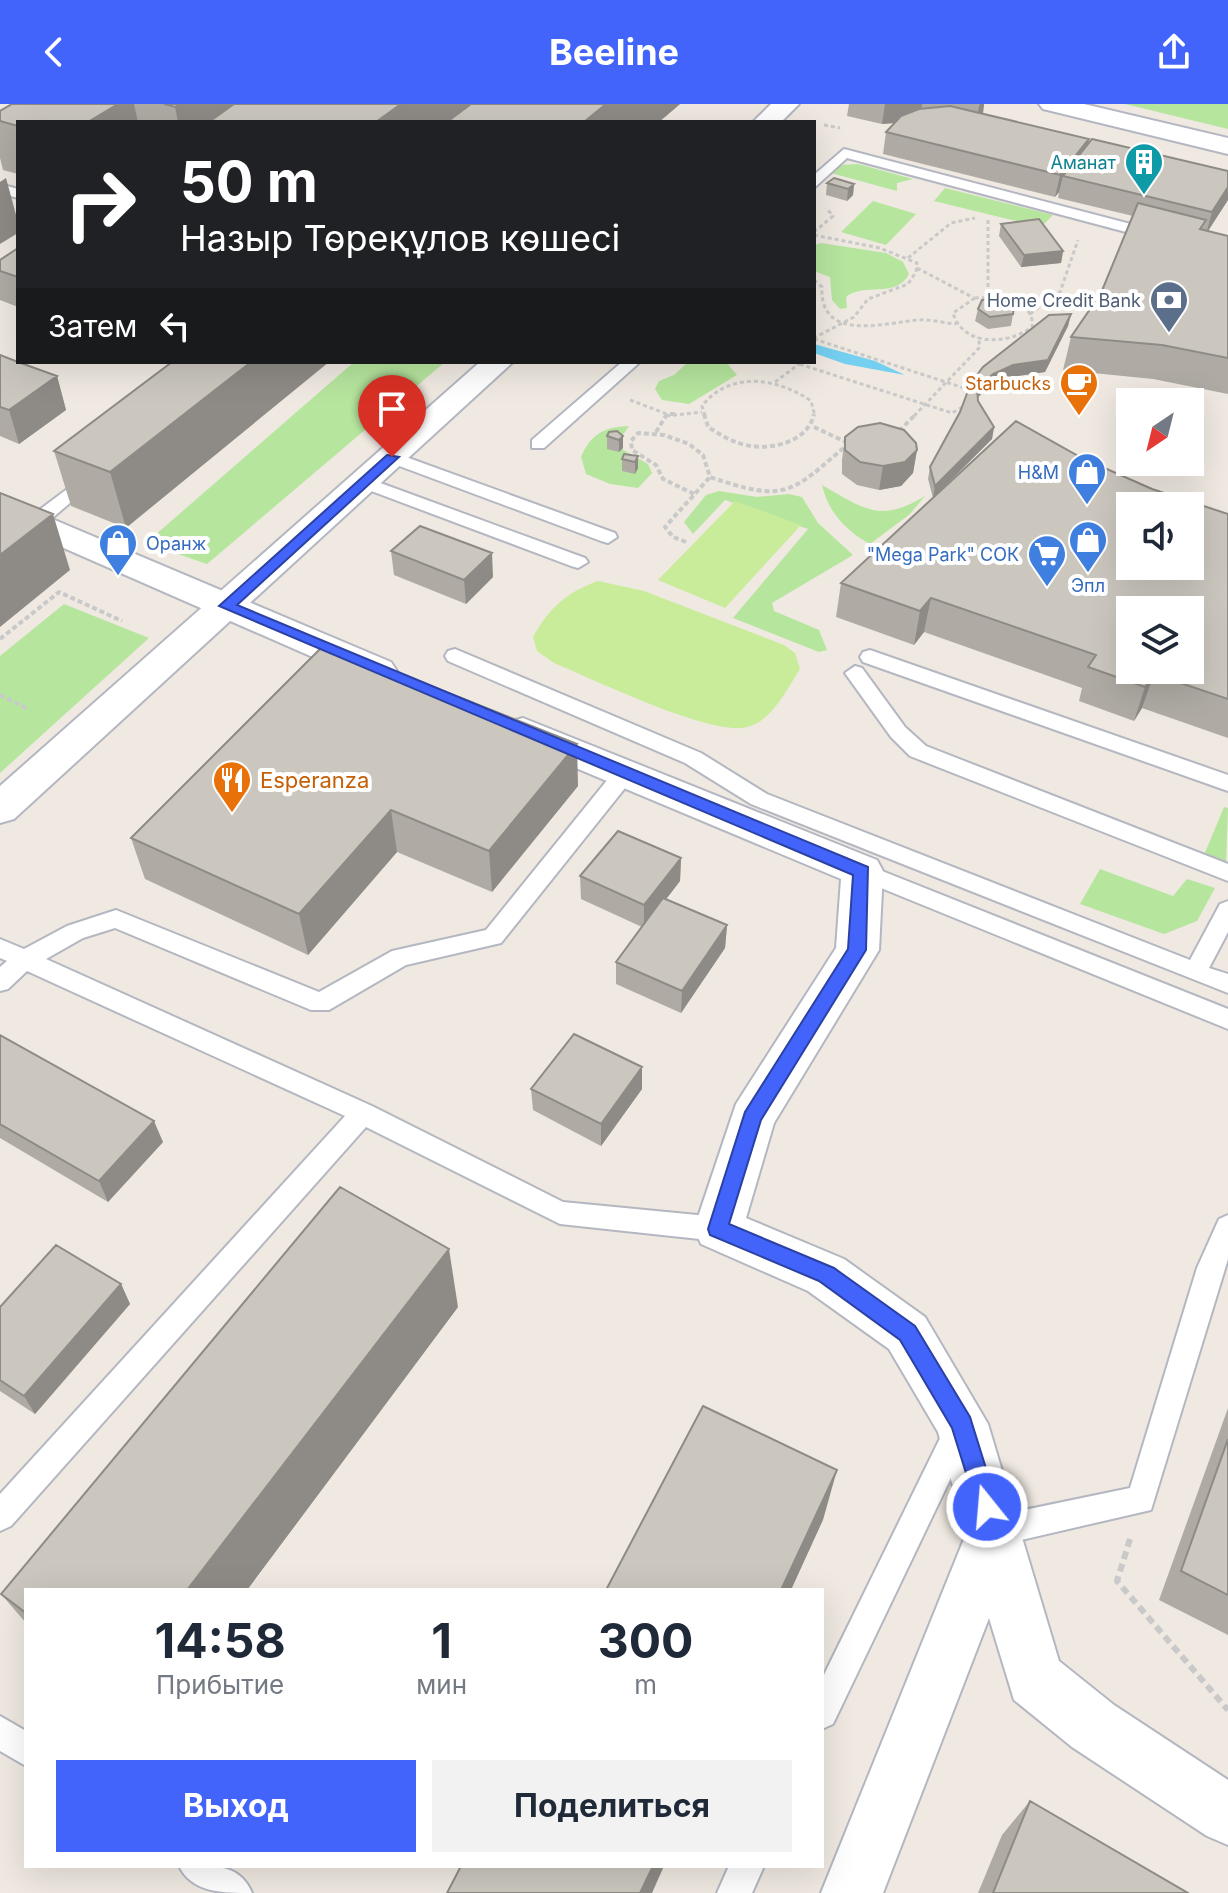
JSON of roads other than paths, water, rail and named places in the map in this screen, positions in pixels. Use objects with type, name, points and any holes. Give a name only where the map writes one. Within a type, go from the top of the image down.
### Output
[{"type":"street","points":[[768,120],[786,104]]},
{"type":"street","points":[[1052,104],[1228,146]]},
{"type":"street","points":[[0,809],[496,364]]},
{"type":"street","points":[[0,507],[413,685]]},
{"type":"street","points":[[483,714],[862,871],[857,950],[752,1118],[718,1229],[826,1275],[907,1333],[962,1424],[1035,1679],[1093,1726],[1228,1815]]},
{"type":"street","points":[[852,1893],[995,1531]]},
{"type":"lane","points":[[816,182],[844,153],[1170,239]]},
{"type":"lane","points":[[538,444],[630,364]]},
{"type":"lane","points":[[392,457],[608,537]]},
{"type":"lane","points":[[37,521],[108,462]]},
{"type":"lane","points":[[364,482],[578,562]]},
{"type":"lane","points":[[455,656],[693,758],[759,799],[1228,984]]},
{"type":"lane","points":[[1228,783],[862,665],[898,732],[918,751],[1228,873]]},
{"type":"lane","points":[[0,982],[23,960],[75,932],[116,919],[320,1003],[400,957],[493,937],[625,773]]},
{"type":"lane","points":[[862,871],[1228,1019]]},
{"type":"lane","points":[[1195,972],[1228,910]]},
{"type":"lane","points":[[0,948],[363,1113],[560,1213],[718,1229]]},
{"type":"lane","points":[[0,1516],[363,1113]]},
{"type":"lane","points":[[995,1531],[1141,1500],[1211,1268],[1228,1227]]},
{"type":"lane","points":[[824,1709],[962,1424]]},
{"type":"lane","points":[[0,1732],[24,1749]]},
{"type":"lane","points":[[199,1868],[235,1893]]},
{"type":"lane","points":[[734,1893],[746,1868]]},
{"type":"water","points":[[816,345],[875,361],[905,375],[845,364],[816,354]]},
{"type":"place","name":"Аманат","points":[[1144,196]]},
{"type":"place","name":"Home Credit Bank","points":[[1169,334]]},
{"type":"place","name":"Starbucks","points":[[1079,417]]},
{"type":"place","name":"H&M","points":[[1087,506]]},
{"type":"place","name":"Эпл","points":[[1088,574]]},
{"type":"place","name":"Оранж","points":[[118,577]]},
{"type":"place","name":"\"Mega Park\" СОК","points":[[1047,588]]},
{"type":"place","name":"Esperanza","points":[[232,814]]}]
